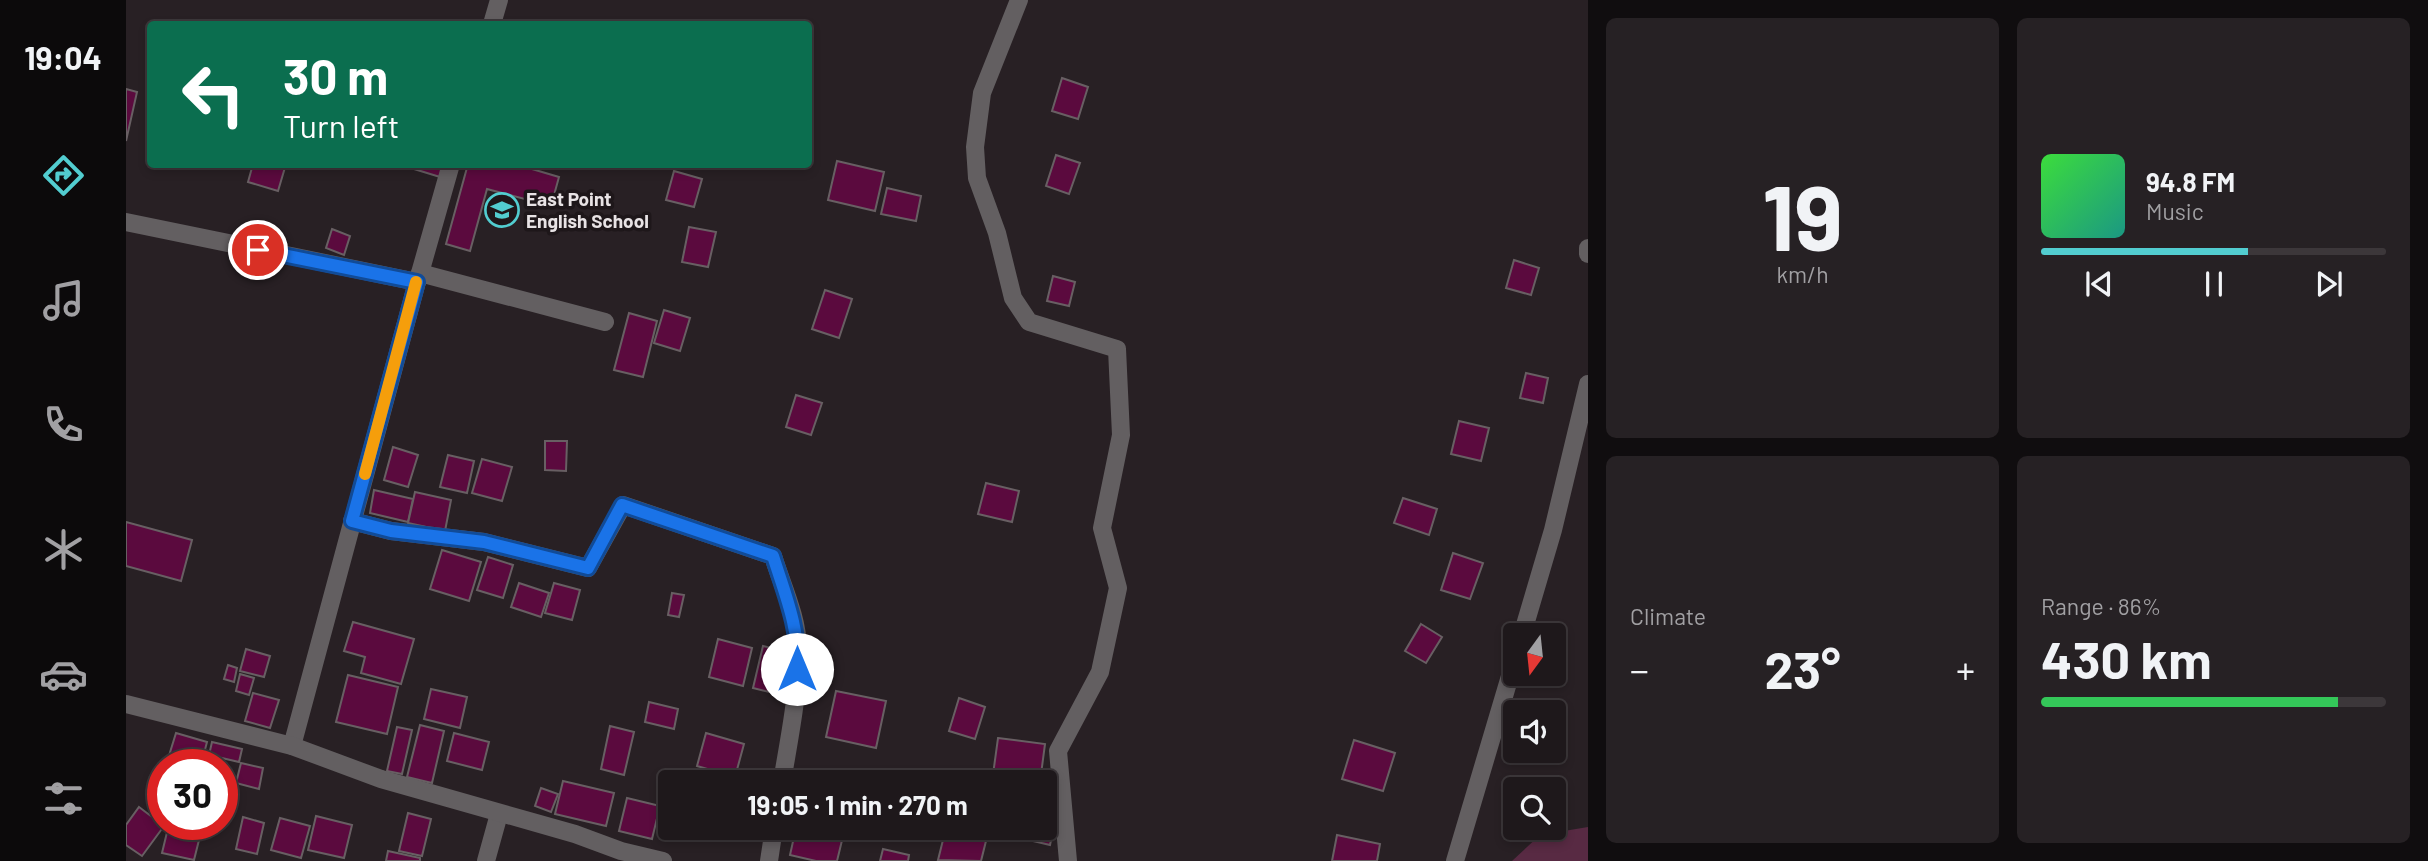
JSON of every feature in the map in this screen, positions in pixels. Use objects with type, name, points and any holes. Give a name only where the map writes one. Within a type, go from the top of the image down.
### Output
[{"type":"street","points":[[493,21],[499,0]]},
{"type":"street","points":[[1019,0],[982,93],[975,147],[977,178],[997,233],[1013,298],[1029,322],[1117,349],[1121,435],[1102,528],[1118,588],[1100,672],[1058,751],[1068,861]]},
{"type":"street","points":[[292,746],[450,168]]},
{"type":"street","points":[[126,222],[418,278],[605,322]]},
{"type":"street","points":[[1588,248],[1588,254]]},
{"type":"street","points":[[1525,623],[1553,530],[1588,384]]},
{"type":"street","points":[[352,521],[391,531],[484,542],[588,568],[622,505],[773,556],[795,625],[798,648],[793,711],[784,770]]},
{"type":"street","points":[[1455,861],[1507,686]]},
{"type":"street","points":[[126,704],[292,746],[381,779],[663,861]]},
{"type":"street","points":[[486,861],[499,814]]},
{"type":"street","points":[[769,861],[772,840]]},
{"type":"shaded area","points":[[1588,827],[1588,861],[1512,861],[1535,840],[1566,840],[1566,831]]},
{"type":"building","points":[[1062,78],[1088,87],[1078,119],[1052,111]]},
{"type":"building","points":[[126,89],[137,92],[126,141]]},
{"type":"building","points":[[1056,155],[1080,163],[1069,194],[1046,186]]},
{"type":"building","points":[[837,161],[884,172],[875,211],[828,200]]},
{"type":"building","points":[[252,168],[285,168],[278,191],[248,182]]},
{"type":"building","points":[[414,168],[442,168],[440,177]]},
{"type":"building","points":[[467,168],[529,168],[559,177],[551,206],[487,189],[470,251],[446,244]]},
{"type":"building","points":[[674,171],[702,179],[694,207],[666,200]]},
{"type":"building","points":[[887,188],[921,196],[916,221],[881,214]]},
{"type":"building","points":[[689,227],[716,232],[708,267],[682,262]]},
{"type":"building","points":[[332,229],[350,236],[344,255],[326,248]]},
{"type":"building","points":[[1514,260],[1539,268],[1531,295],[1506,288]]},
{"type":"building","points":[[1053,276],[1075,282],[1069,306],[1047,301]]},
{"type":"building","points":[[825,290],[852,299],[839,338],[812,329]]},
{"type":"building","points":[[664,310],[690,318],[680,351],[654,343]]},
{"type":"building","points":[[629,313],[657,321],[643,377],[614,370]]},
{"type":"building","points":[[1526,373],[1548,378],[1543,403],[1520,398]]},
{"type":"building","points":[[796,395],[822,403],[811,435],[786,427]]},
{"type":"building","points":[[1459,421],[1489,428],[1481,461],[1451,454]]},
{"type":"building","points":[[545,441],[567,441],[566,471],[545,470]]},
{"type":"building","points":[[393,447],[418,455],[408,487],[384,480]]},
{"type":"building","points":[[448,455],[474,461],[467,493],[440,487]]},
{"type":"building","points":[[482,459],[512,467],[502,501],[472,493]]},
{"type":"building","points":[[986,483],[1019,491],[1012,522],[978,514]]},
{"type":"building","points":[[374,490],[413,499],[408,522],[370,513]]},
{"type":"building","points":[[415,492],[451,500],[445,531],[408,523]]},
{"type":"building","points":[[1403,498],[1437,509],[1429,535],[1394,523]]},
{"type":"building","points":[[126,522],[192,540],[181,581],[126,566]]},
{"type":"building","points":[[442,550],[481,562],[469,601],[430,589]]},
{"type":"building","points":[[1453,553],[1483,563],[1470,599],[1441,590]]},
{"type":"building","points":[[488,557],[513,565],[503,598],[477,590]]},
{"type":"building","points":[[519,583],[549,593],[541,617],[511,607]]},
{"type":"building","points":[[554,583],[580,590],[572,620],[545,613]]},
{"type":"building","points":[[672,593],[684,595],[679,617],[668,615]]},
{"type":"building","points":[[353,622],[414,639],[401,684],[361,673],[365,657],[344,651]]},
{"type":"building","points":[[1421,624],[1442,637],[1426,663],[1405,651]]},
{"type":"building","points":[[718,639],[752,648],[743,686],[709,677]]},
{"type":"building","points":[[763,646],[792,653],[782,695],[753,688]]},
{"type":"building","points":[[246,649],[270,656],[264,677],[240,671]]},
{"type":"building","points":[[228,665],[237,668],[234,682],[224,679]]},
{"type":"building","points":[[240,674],[254,678],[249,695],[236,691]]},
{"type":"building","points":[[348,675],[398,687],[387,734],[336,722]]},
{"type":"building","points":[[431,689],[467,697],[460,728],[424,719]]},
{"type":"building","points":[[836,691],[886,701],[876,748],[826,737]]},
{"type":"building","points":[[253,693],[279,700],[270,728],[245,721]]},
{"type":"building","points":[[959,698],[985,707],[975,739],[949,731]]},
{"type":"building","points":[[649,702],[678,709],[674,729],[645,722]]},
{"type":"building","points":[[420,725],[444,731],[432,783],[407,777]]},
{"type":"building","points":[[610,726],[634,732],[624,775],[601,769]]},
{"type":"building","points":[[397,727],[412,730],[402,774],[387,771]]},
{"type":"building","points":[[176,733],[207,742],[205,749],[171,749]]},
{"type":"building","points":[[454,733],[489,742],[482,770],[447,761]]},
{"type":"building","points":[[706,733],[744,744],[737,770],[711,770],[697,766]]},
{"type":"building","points":[[998,738],[1045,744],[1042,770],[994,770]]},
{"type":"building","points":[[1354,740],[1395,753],[1383,791],[1342,779]]},
{"type":"building","points":[[212,742],[242,749],[239,762],[238,749],[210,749]]},
{"type":"building","points":[[241,763],[263,768],[259,789],[238,784]]},
{"type":"building","points":[[563,781],[614,793],[606,826],[555,814]]},
{"type":"building","points":[[541,788],[558,794],[551,812],[535,806]]},
{"type":"building","points":[[627,798],[658,806],[652,839],[619,831]]},
{"type":"building","points":[[139,807],[147,813],[147,840],[154,840],[142,856],[126,845],[126,825]]},
{"type":"building","points":[[408,813],[431,819],[422,856],[399,851]]},
{"type":"building","points":[[316,816],[352,825],[344,858],[308,850]]},
{"type":"building","points":[[243,817],[264,823],[257,854],[236,849]]},
{"type":"building","points":[[280,818],[310,826],[301,858],[271,850]]},
{"type":"building","points":[[1337,835],[1380,844],[1377,861],[1332,861]]},
{"type":"building","points":[[165,840],[199,840],[194,860],[162,853]]},
{"type":"building","points":[[793,840],[842,840],[837,861],[816,861],[790,855]]},
{"type":"building","points":[[943,840],[986,840],[981,861],[938,860]]},
{"type":"building","points":[[1033,840],[1051,840],[1050,845]]},
{"type":"building","points":[[883,849],[909,855],[908,861],[880,861]]},
{"type":"building","points":[[388,851],[420,858],[420,861],[386,861]]},
{"type":"slow traffic","points":[[365,474],[416,282]]},
{"type":"place","name":"East Point English School","points":[[502,210]]},
{"type":"route","points":[[258,250],[417,282],[352,521],[391,531],[484,542],[588,568],[622,505],[773,556],[795,625],[797,669]]}]
